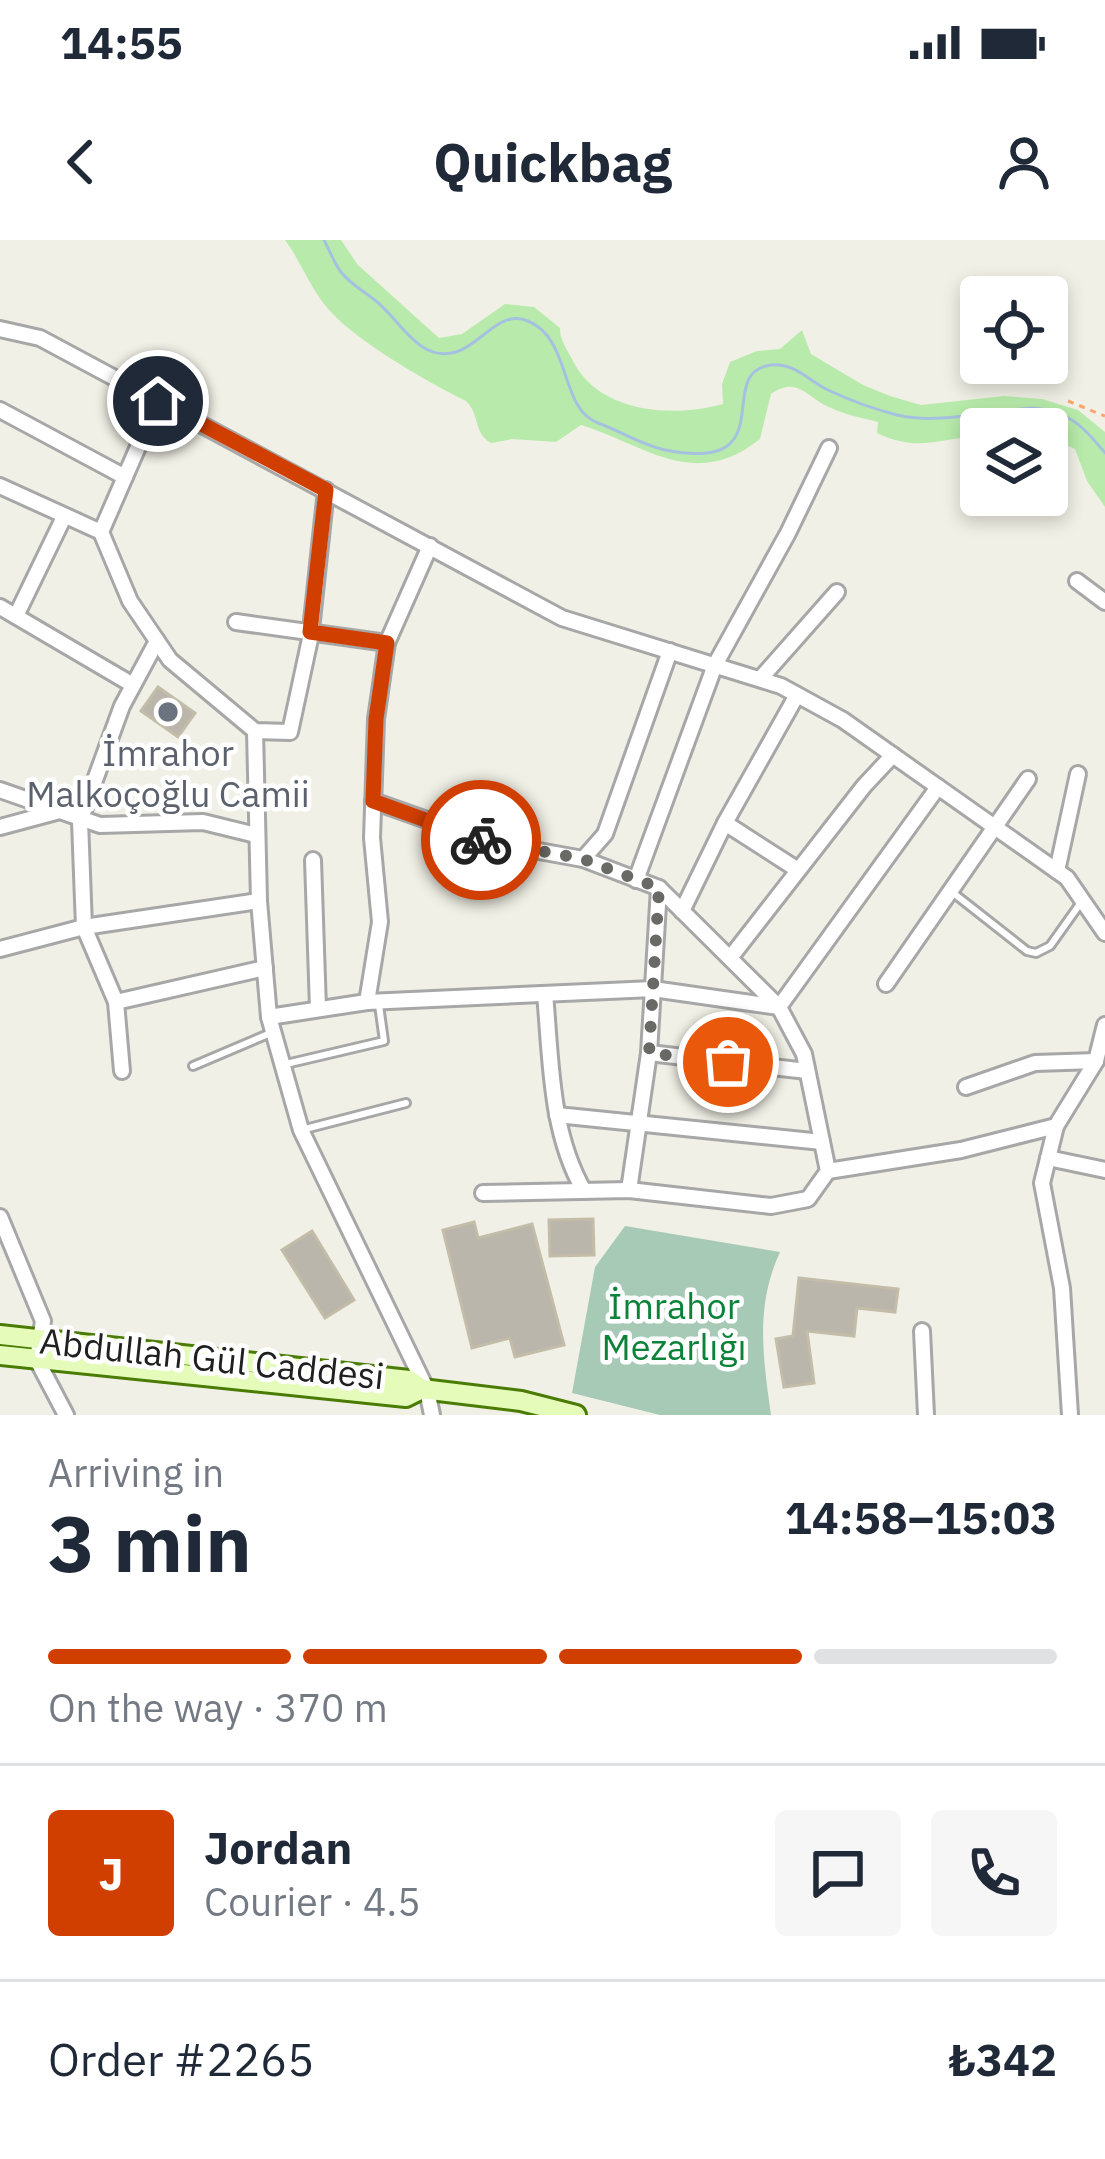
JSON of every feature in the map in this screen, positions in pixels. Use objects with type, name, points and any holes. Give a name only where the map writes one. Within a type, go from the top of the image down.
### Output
[{"type":"street","points":[[0,329],[40,338],[562,617],[760,680],[843,719],[1058,871],[1105,933]]},
{"type":"street","points":[[101,532],[158,401]]},
{"type":"street","points":[[0,410],[125,477]]},
{"type":"street","points":[[636,880],[715,665],[829,448]]},
{"type":"street","points":[[2,491],[101,532],[130,601],[170,660],[255,731],[290,733],[310,632],[326,490]]},
{"type":"street","points":[[16,616],[64,517]]},
{"type":"street","points":[[373,1001],[380,922],[372,838],[376,719],[387,643],[430,546]]},
{"type":"street","points":[[1077,581],[1105,602]]},
{"type":"street","points":[[760,680],[837,592]]},
{"type":"street","points":[[0,607],[134,685]]},
{"type":"street","points":[[236,622],[387,643]]},
{"type":"street","points":[[122,1072],[116,1002],[83,927],[80,821],[134,685],[158,641]]},
{"type":"street","points":[[583,859],[605,833],[670,651]]},
{"type":"street","points":[[682,911],[797,695]]},
{"type":"street","points":[[255,731],[259,901],[271,1024],[301,1130],[432,1415]]},
{"type":"street","points":[[730,958],[893,755]]},
{"type":"street","points":[[1058,871],[1078,774]]},
{"type":"street","points":[[886,984],[1028,779]]},
{"type":"street","points":[[779,1007],[938,787]]},
{"type":"street","points":[[0,790],[100,825],[203,822],[256,835]]},
{"type":"street","points":[[373,801],[489,842],[583,859],[659,888],[779,1007],[804,1054],[828,1172]]},
{"type":"street","points":[[0,827],[56,812]]},
{"type":"street","points":[[725,823],[798,870]]},
{"type":"street","points":[[314,860],[318,1010]]},
{"type":"street","points":[[629,1190],[649,1053],[659,888]]},
{"type":"street","points":[[0,949],[83,927],[259,901]]},
{"type":"street","points":[[116,1002],[265,968]]},
{"type":"street","points":[[271,1024],[373,1001],[653,989],[779,1007]]},
{"type":"street","points":[[544,994],[556,1115],[584,1191]]},
{"type":"street","points":[[1070,1415],[1062,1288],[1042,1183],[1056,1126],[1096,1061],[1105,1025]]},
{"type":"street","points":[[649,1053],[807,1071]]},
{"type":"street","points":[[966,1087],[1035,1063],[1096,1061]]},
{"type":"street","points":[[556,1115],[822,1142]]},
{"type":"street","points":[[483,1193],[629,1190],[771,1206],[808,1198],[828,1172],[961,1150],[1056,1126]]},
{"type":"street","points":[[1048,1158],[1105,1170]]},
{"type":"street","points":[[0,1217],[44,1321],[37,1360],[66,1415]]},
{"type":"street","points":[[922,1331],[926,1415]]},
{"type":"street","name":"Abdullah Gül Caddesi","points":[[0,1335],[409,1380],[424,1390],[576,1415]]},
{"type":"street","name":"Abdullah Gül Caddesi","points":[[0,1355],[406,1397],[424,1390]]},
{"type":"lane","points":[[952,892],[1027,951],[1036,953],[1050,946],[1083,901]]},
{"type":"lane","points":[[283,1065],[384,1041],[373,1001]]},
{"type":"lane","points":[[193,1066],[271,1024]]},
{"type":"lane","points":[[301,1130],[406,1103]]},
{"type":"path","points":[[1068,401],[1105,416]]},
{"type":"green space","points":[[285,240],[341,240],[358,265],[439,338],[462,334],[505,304],[534,307],[560,328],[586,380],[620,402],[661,410],[723,404],[722,384],[730,362],[757,351],[780,349],[802,330],[811,354],[863,385],[921,405],[1004,396],[1042,399],[1078,410],[1105,432],[1105,507],[1087,481],[1075,449],[1068,446],[1068,408],[960,408],[960,439],[905,442],[877,433],[878,422],[837,410],[789,387],[771,394],[760,439],[713,462],[669,459],[581,425],[556,442],[512,439],[491,443],[481,434],[466,401],[376,349],[343,324],[318,295]]},
{"type":"green space","name":"İmrahor Mezarlığı","points":[[625,1226],[780,1252],[764,1312],[771,1415],[660,1415],[572,1393],[595,1267]]},
{"type":"building","name":"İmrahor Malkoçoğlu Camii","points":[[158,687],[195,713],[178,737],[141,711]]},
{"type":"building","points":[[593,1219],[594,1255],[550,1256],[549,1220]]},
{"type":"building","points":[[474,1222],[478,1238],[532,1224],[564,1345],[515,1357],[510,1338],[472,1348],[443,1230]]},
{"type":"building","points":[[312,1231],[354,1300],[325,1318],[282,1250]]},
{"type":"building","points":[[799,1278],[898,1289],[895,1312],[857,1308],[854,1336],[807,1331],[814,1383],[784,1387],[776,1339],[793,1336]]},
{"type":"waterway","points":[[324,240],[345,277],[431,351],[456,352],[508,320],[528,321],[552,343],[586,415],[656,448],[702,454],[724,448],[736,435],[754,372],[779,365],[844,397],[913,418],[1046,410],[1075,422],[1105,453]]},
{"type":"way so far","points":[[481,840],[583,859],[659,888],[649,1053],[728,1062]]},
{"type":"place","name":"İmrahor Malkoçoğlu Camii","points":[[168,712]]},
{"type":"route","points":[[158,401],[326,490],[310,632],[387,643],[376,719],[373,801],[481,840]]}]
